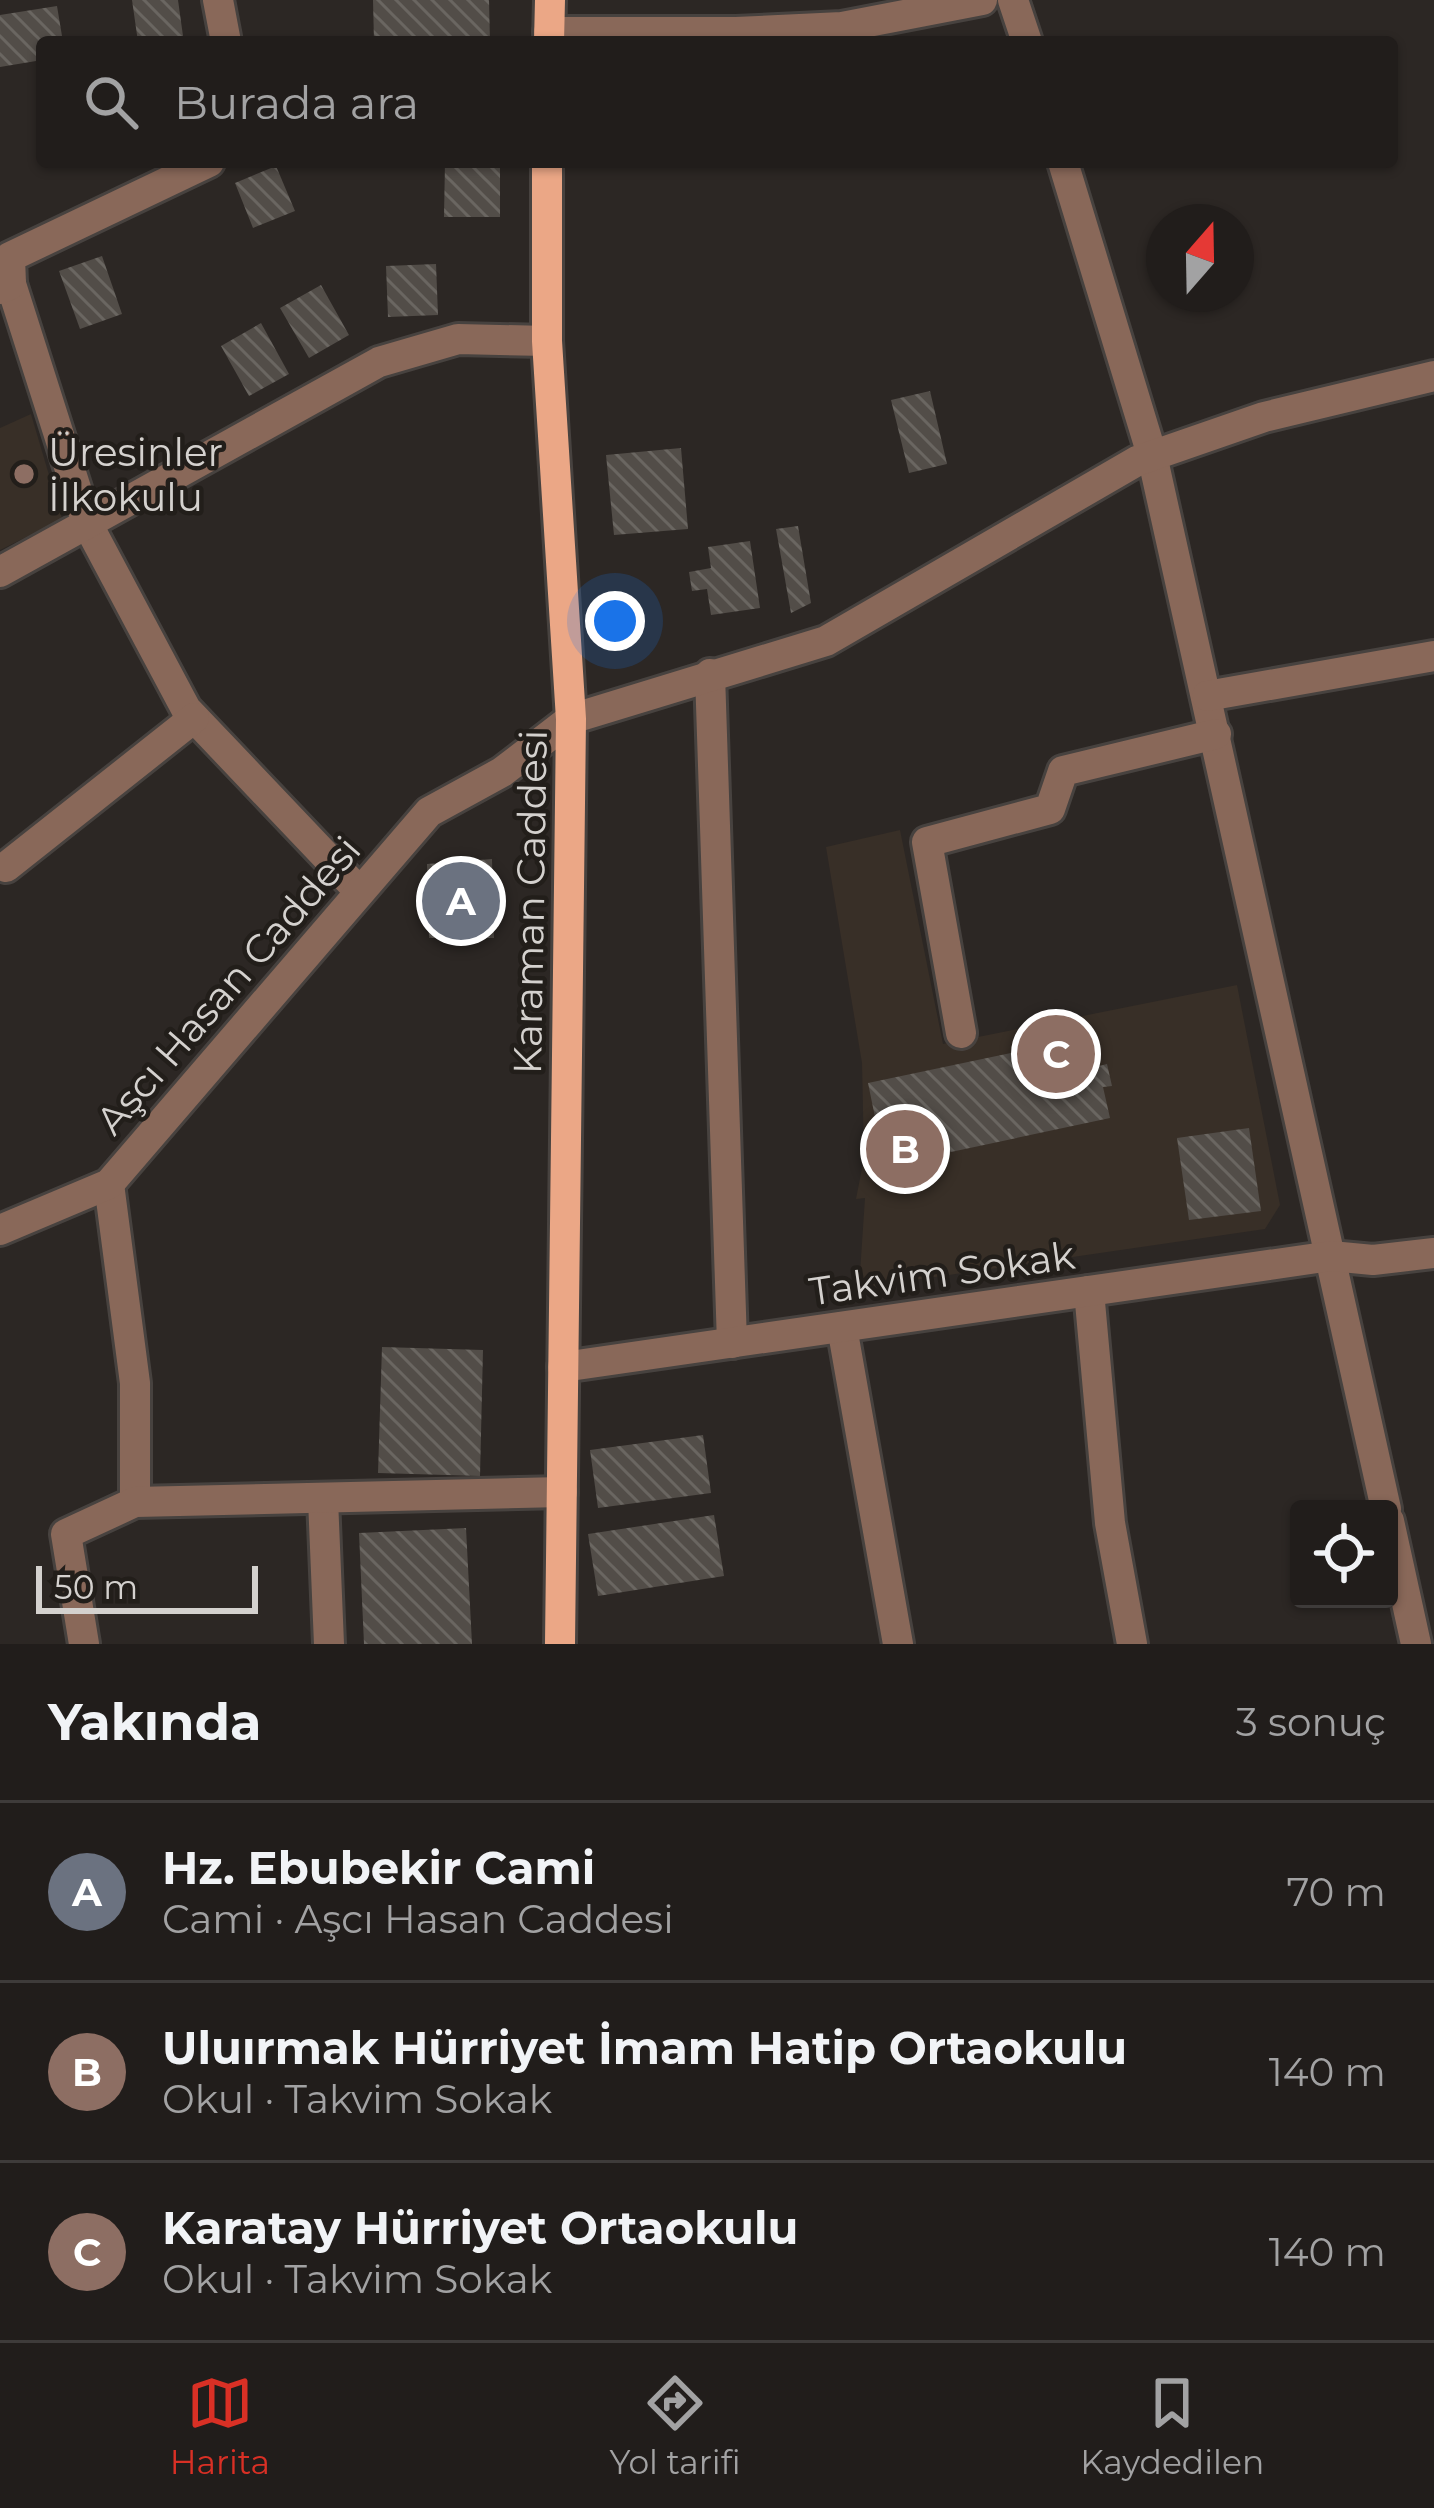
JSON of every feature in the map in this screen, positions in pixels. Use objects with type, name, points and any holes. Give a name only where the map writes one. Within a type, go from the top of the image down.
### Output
[{"type":"main road","points":[[549,36],[550,0]]},
{"type":"main road","name":"Karaman Caddesi","points":[[547,168],[547,340],[571,719],[560,1644]]},
{"type":"street","points":[[218,0],[225,36]]},
{"type":"street","points":[[586,36],[842,27],[982,0]]},
{"type":"street","points":[[1013,0],[1025,36]]},
{"type":"street","points":[[196,168],[10,257],[6,286],[88,523],[194,718],[359,891]]},
{"type":"street","points":[[1066,168],[1152,455],[1384,1500]]},
{"type":"street","points":[[0,572],[379,362],[458,339],[547,340]]},
{"type":"street","name":"Aşcı Hasan Caddesi","points":[[0,1230],[109,1184],[429,812],[502,772],[571,719],[826,641],[1152,455],[1264,417],[1434,376]]},
{"type":"street","points":[[1207,696],[1434,656]]},
{"type":"street","points":[[710,674],[732,1343]]},
{"type":"street","points":[[6,867],[194,718]]},
{"type":"street","points":[[961,1033],[927,842],[1050,809],[1064,771],[1216,734]]},
{"type":"street","points":[[109,1184],[135,1383],[135,1502]]},
{"type":"street","name":"Takvim Sokak","points":[[563,1367],[1331,1256],[1372,1260],[1434,1253]]},
{"type":"street","points":[[1089,1292],[1110,1523],[1132,1644]]},
{"type":"street","points":[[842,1327],[898,1644]]},
{"type":"street","points":[[84,1644],[66,1534],[135,1502],[562,1492]]},
{"type":"street","points":[[323,1499],[329,1644]]},
{"type":"street","points":[[1398,1563],[1416,1644]]},
{"type":"shaded area","name":"Üresinler İlkokulu","points":[[31,414],[62,519],[0,550],[0,428]]},
{"type":"shaded area","points":[[900,830],[943,1044],[1237,985],[1280,1205],[1265,1229],[859,1288],[865,1198],[856,1199],[864,1158],[862,1063],[826,847]]},
{"type":"building","points":[[132,0],[178,0],[183,36],[137,36]]},
{"type":"building","points":[[373,0],[489,0],[490,36],[374,36]]},
{"type":"building","points":[[57,6],[62,36],[36,36],[36,61],[0,67],[0,15]]},
{"type":"building","points":[[277,168],[295,211],[253,228],[235,183]]},
{"type":"building","points":[[445,168],[500,168],[500,217],[444,217]]},
{"type":"building","points":[[102,256],[122,314],[80,329],[59,271]]},
{"type":"building","points":[[436,264],[438,315],[388,317],[386,266]]},
{"type":"building","points":[[321,285],[349,335],[309,358],[280,308]]},
{"type":"building","points":[[261,323],[289,374],[249,396],[221,346]]},
{"type":"building","points":[[930,391],[947,464],[909,473],[891,400]]},
{"type":"building","points":[[681,448],[688,529],[614,535],[606,455]]},
{"type":"building","points":[[798,526],[811,603],[791,613],[776,529]]},
{"type":"building","points":[[750,541],[760,608],[711,615],[707,589],[692,591],[689,572],[711,568],[708,547]]},
{"type":"building","points":[[492,859],[494,938],[429,938],[427,864]]},
{"type":"building","points":[[1092,1036],[1099,1066],[1107,1064],[1112,1086],[1103,1087],[1110,1118],[885,1166],[868,1083]]},
{"type":"building","points":[[1249,1128],[1261,1211],[1189,1220],[1177,1138]]},
{"type":"building","points":[[382,1347],[483,1350],[480,1476],[378,1473]]},
{"type":"building","points":[[703,1435],[711,1493],[598,1508],[590,1450]]},
{"type":"building","points":[[714,1515],[724,1576],[598,1596],[588,1534]]},
{"type":"building","points":[[466,1528],[472,1644],[364,1644],[359,1533]]},
{"type":"place","name":"Üresinler İlkokulu","points":[[24,474]]},
{"type":"place","name":"Hz. Ebubekir Cami","points":[[461,901]]},
{"type":"place","name":"Karatay Hürriyet Ortaokulu","points":[[1056,1054]]},
{"type":"place","name":"Uluırmak Hürriyet İmam Hatip Ortaokulu","points":[[905,1149]]}]
